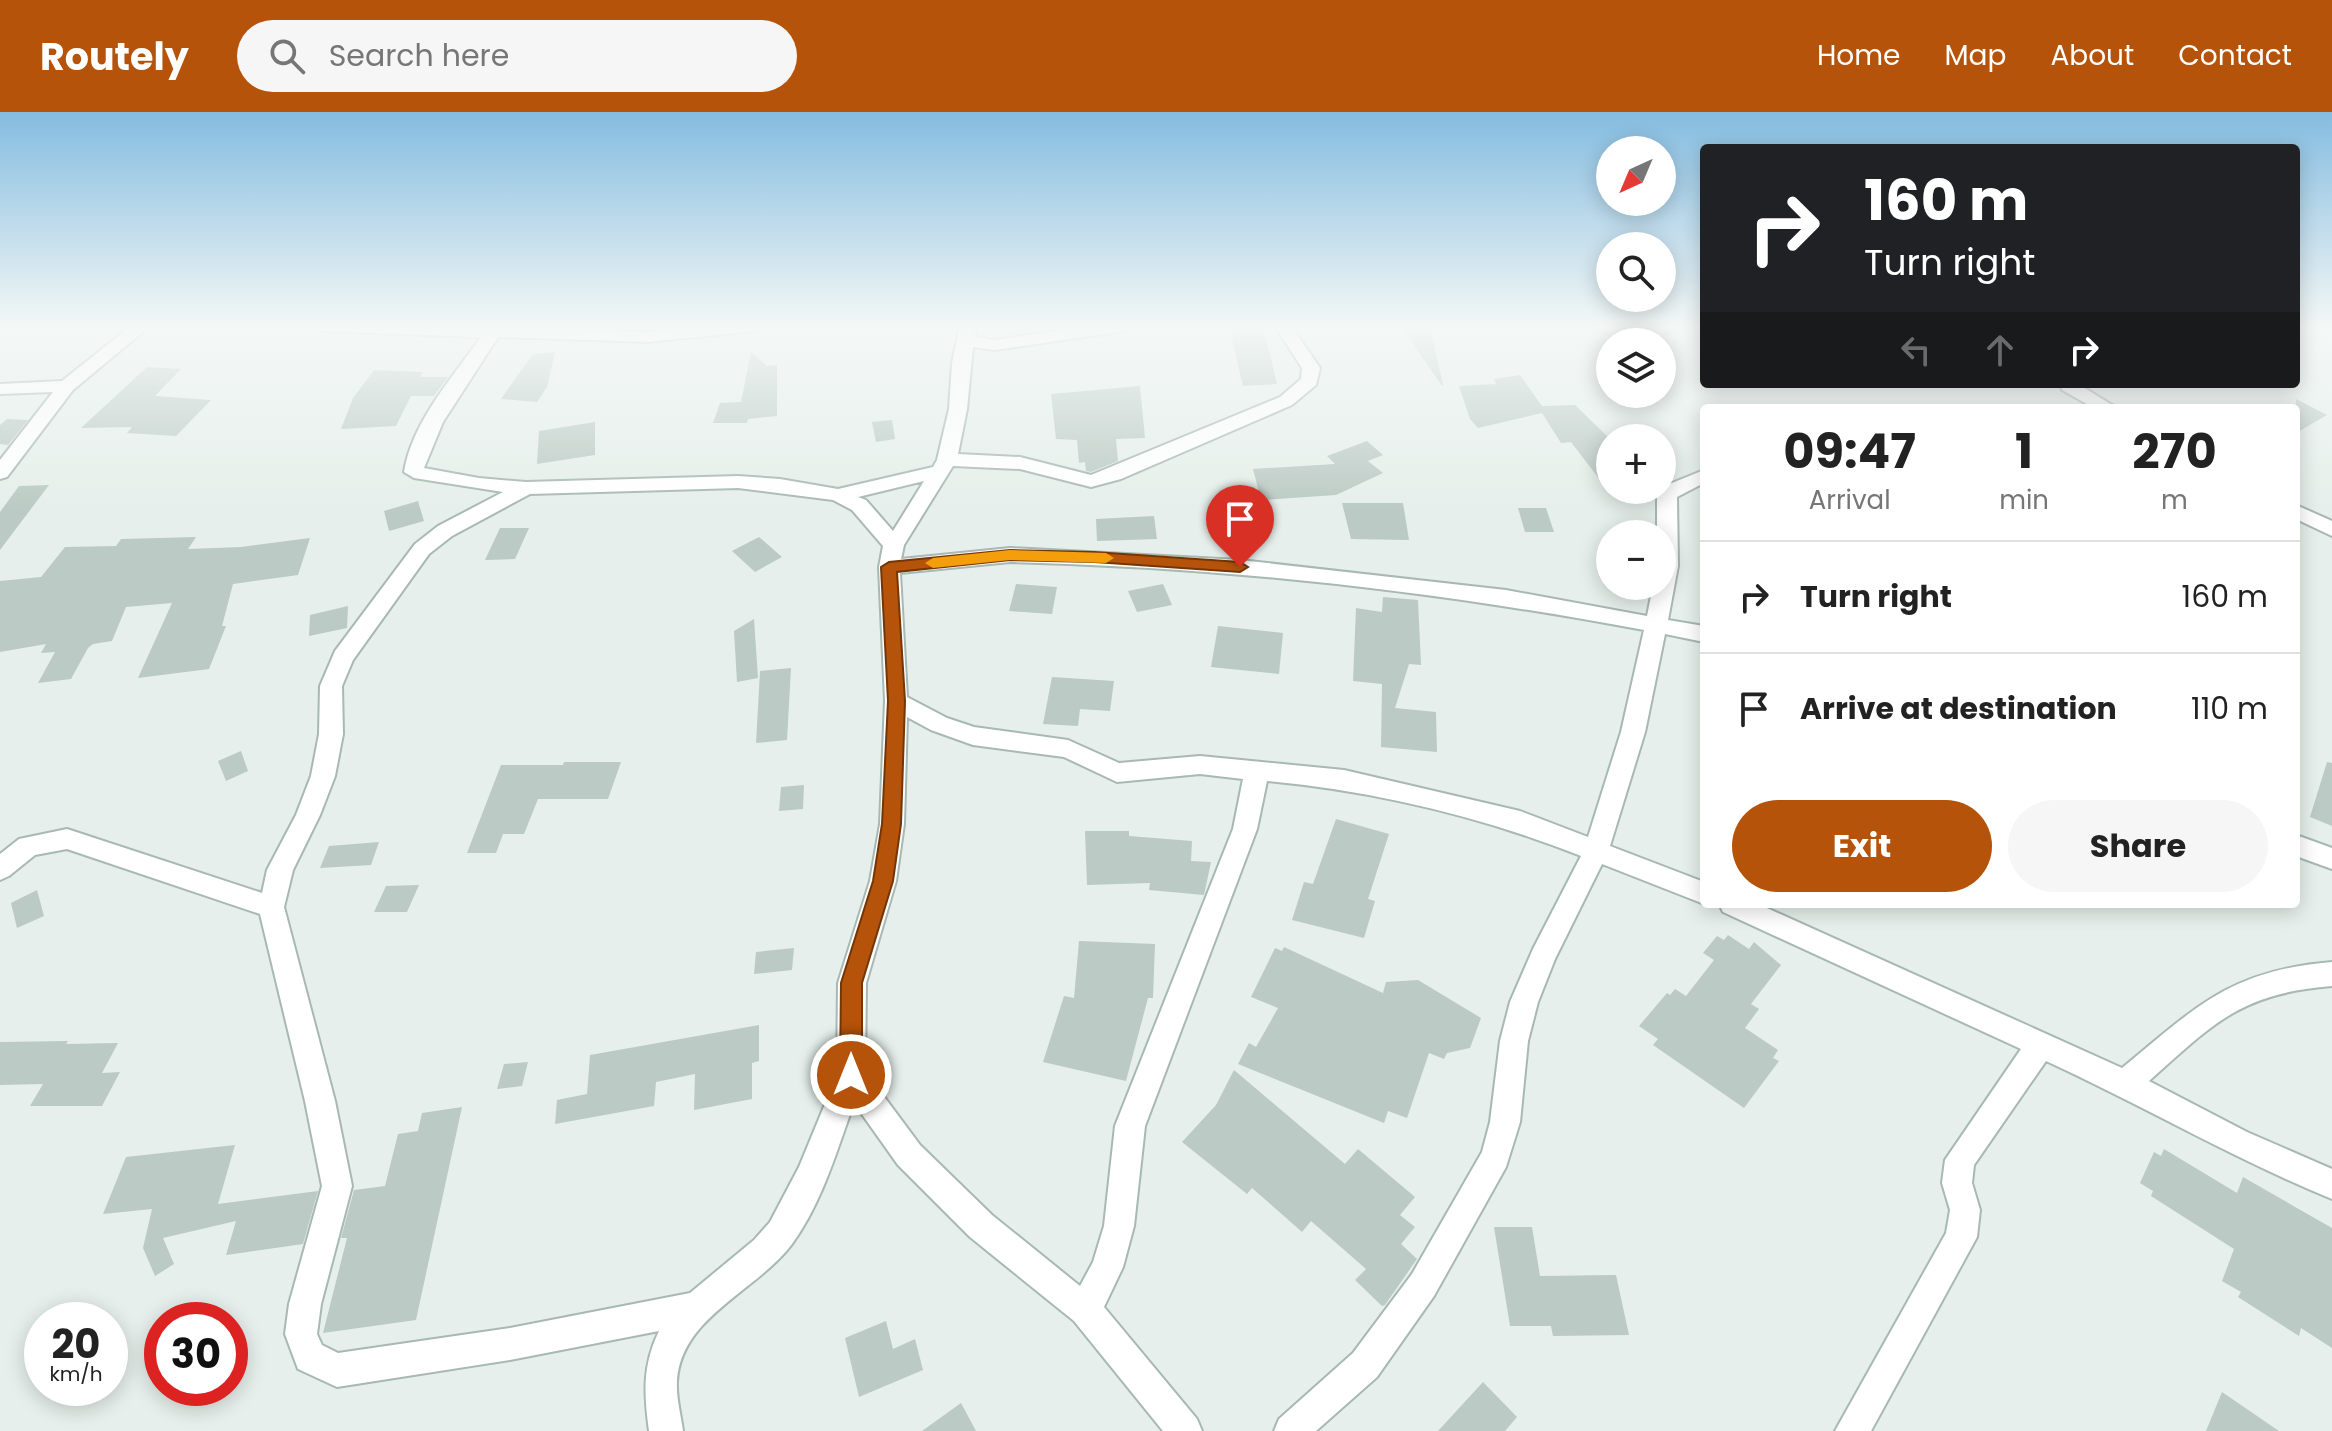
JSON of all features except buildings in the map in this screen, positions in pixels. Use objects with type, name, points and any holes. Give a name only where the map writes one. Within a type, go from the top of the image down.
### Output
[{"type":"street","points":[[0,389],[32,388]]},
{"type":"street","points":[[0,473],[66,388]]},
{"type":"street","points":[[457,388],[413,460],[414,472],[467,483],[526,488],[738,482],[838,495],[942,466],[1020,463],[1091,481],[1114,475],[1286,401],[1302,388]]},
{"type":"street","points":[[891,556],[942,466],[958,409],[960,388]]},
{"type":"street","points":[[2072,388],[2101,404]]},
{"type":"street","points":[[1291,1431],[1365,1365],[1423,1285],[1495,1157],[1505,1122],[1514,1041],[1524,1002],[1542,957],[1596,851],[1633,732],[1668,566],[1667,495],[1700,478]]},
{"type":"street","points":[[526,488],[445,531],[422,549],[343,657],[331,686],[331,734],[323,776],[308,815],[280,870],[271,907],[320,1101],[337,1186],[305,1304],[301,1334],[310,1357],[337,1370],[510,1344],[697,1308]]},
{"type":"street","points":[[666,1431],[660,1380],[666,1353],[697,1308],[765,1252],[782,1231],[797,1204],[851,1075],[852,983],[883,881],[892,824],[896,701],[891,556],[871,516],[838,495]]},
{"type":"street","points":[[2300,513],[2332,529]]},
{"type":"street","points":[[891,556],[1094,557],[1240,567],[1506,597],[1700,633]]},
{"type":"street","points":[[896,701],[939,724],[973,736],[1068,749],[1117,773],[1200,765],[1344,779],[1416,796],[1520,821],[1700,891]]},
{"type":"street","points":[[1085,1310],[1107,1267],[1119,1226],[1130,1126],[1245,829],[1257,771]]},
{"type":"street","points":[[0,869],[28,846],[67,839],[271,907]]},
{"type":"street","points":[[2300,847],[2332,859]]},
{"type":"street","points":[[1741,908],[2125,1083],[2237,1142],[2332,1184]]},
{"type":"street","points":[[2125,1083],[2199,1021],[2241,993],[2281,982],[2332,974]]},
{"type":"street","points":[[1852,1431],[1961,1237],[1965,1210],[1957,1183],[1960,1160],[2041,1044]]},
{"type":"street","points":[[851,1075],[909,1155],[981,1226],[1085,1310],[1185,1431]]},
{"type":"slow traffic","points":[[933,563],[1010,555],[1106,558]]},
{"type":"route","points":[[851,1075],[852,983],[883,881],[892,824],[896,701],[889,567],[1010,555],[1240,567]]}]
